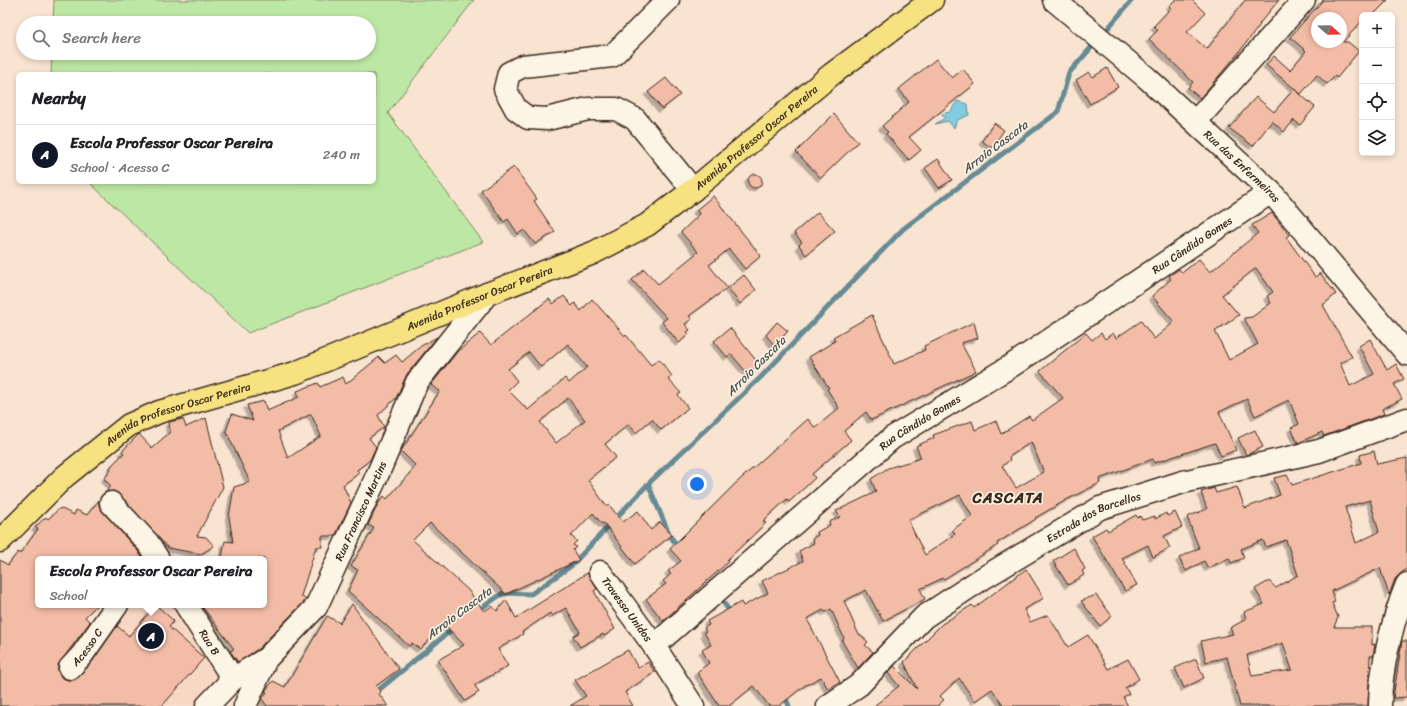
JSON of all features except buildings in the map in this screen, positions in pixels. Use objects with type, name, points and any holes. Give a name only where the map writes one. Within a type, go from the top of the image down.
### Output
[{"type":"main road","name":"Avenida Professor Oscar Pereira","points":[[0,542],[64,477],[129,425],[159,412],[295,373],[487,294],[593,254],[647,225],[693,190],[832,74],[932,0]]},
{"type":"street","points":[[668,0],[612,56],[522,66],[509,73],[505,89],[516,109],[528,118],[547,119],[588,109],[616,109],[635,119],[693,190]]},
{"type":"street","name":"Rua das Enfermeiras","points":[[1054,0],[1196,121],[1271,192],[1407,354]]},
{"type":"street","points":[[1196,121],[1304,0]]},
{"type":"street","name":"Rua Cândido Gomes","points":[[654,646],[892,438],[1011,366],[1271,192]]},
{"type":"street","name":"Rua Francisco Martins","points":[[207,706],[232,679],[266,659],[316,607],[376,478],[417,382],[487,294]]},
{"type":"street","name":"Estrada dos Barcellos","points":[[828,706],[859,685],[924,617],[980,580],[1100,508],[1183,482],[1319,451],[1407,420]]},
{"type":"street","points":[[111,503],[148,543],[155,556]]},
{"type":"street","name":"Travessa Unidos","points":[[600,572],[654,646]]},
{"type":"street","points":[[1380,706],[1381,686],[1396,614],[1407,584]]},
{"type":"street","name":"Acesso C","points":[[70,668],[82,654],[115,608]]},
{"type":"street","name":"Rua B","points":[[188,608],[232,679]]},
{"type":"street","points":[[654,646],[693,706]]},
{"type":"street","points":[[245,706],[266,659]]},
{"type":"shaded area","points":[[121,608],[185,608],[227,679],[200,706],[58,706],[73,685],[75,670]]},
{"type":"green space","points":[[54,0],[474,0],[388,113],[483,242],[248,333],[91,184],[376,184],[376,72],[51,72],[52,60],[376,60],[376,16],[53,16]]},
{"type":"water","points":[[957,101],[968,104],[969,115],[957,120],[954,128],[948,121],[935,124],[945,118],[941,114],[950,112]]},
{"type":"waterway","name":"Arroio Cascata","points":[[1103,34],[1132,0]]},
{"type":"waterway","name":"Arroio Cascata","points":[[476,612],[503,593],[531,594],[571,566],[648,484],[760,378],[903,229],[1058,112],[1069,73],[1096,42]]},
{"type":"waterway","points":[[648,484],[670,536],[680,549]]},
{"type":"waterway","points":[[719,597],[732,614]]},
{"type":"waterway","name":"Arroio Cascata","points":[[375,693],[455,627]]},
{"type":"waterway","points":[[784,694],[789,706]]},
{"type":"place","name":"Escola Professor Oscar Pereira","points":[[151,636]]},
{"type":"district","name":"CASCATA","points":[[1008,498]]}]
